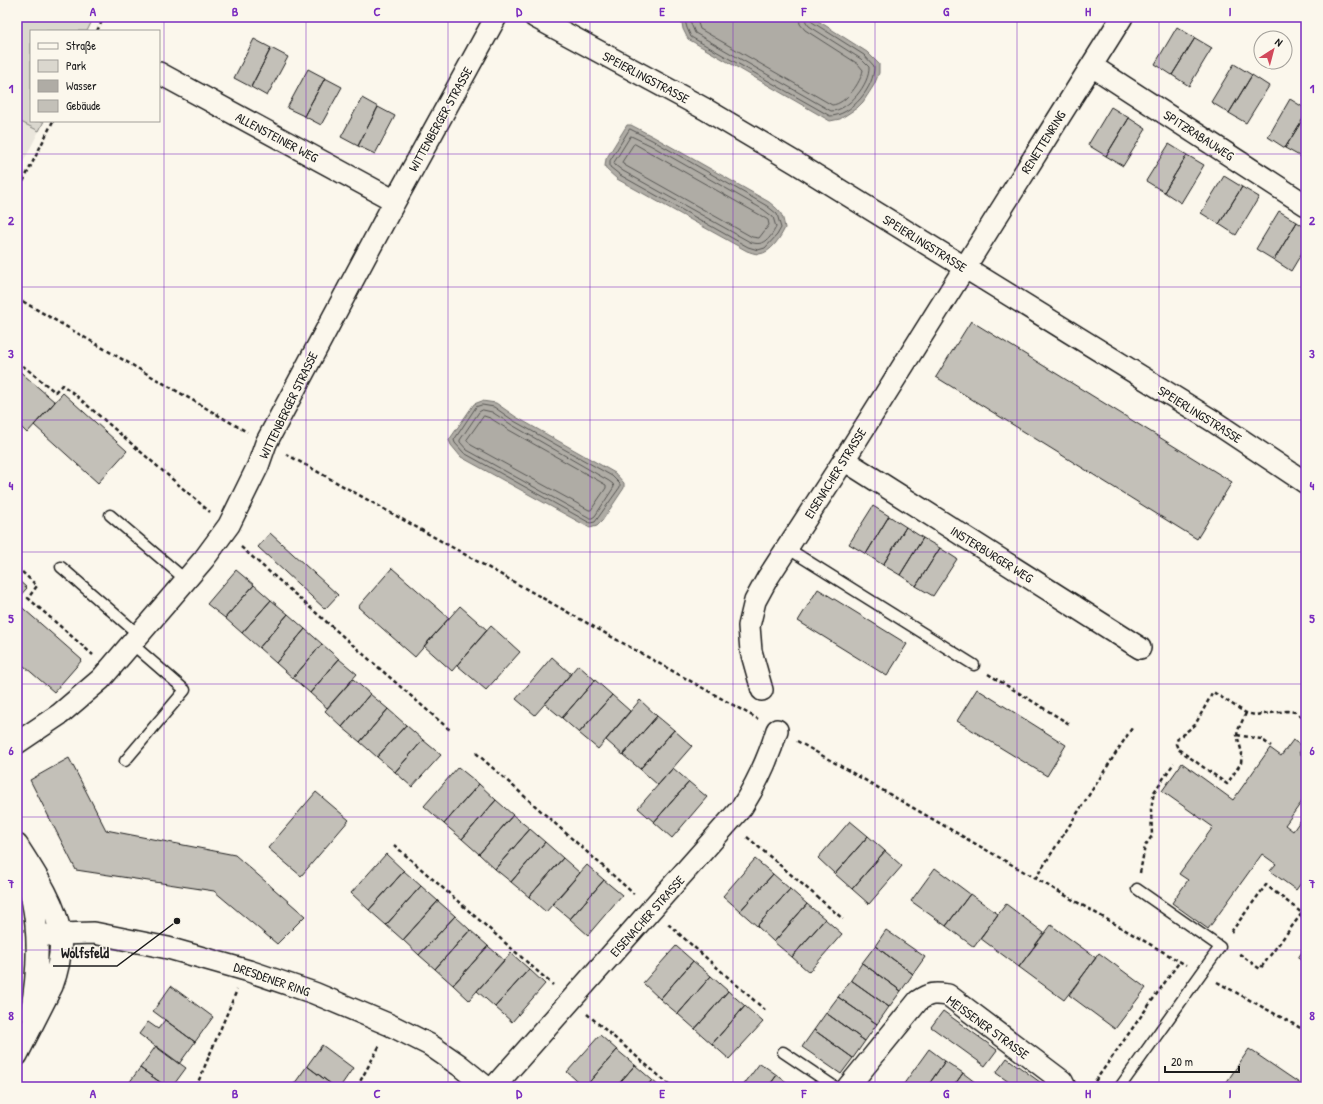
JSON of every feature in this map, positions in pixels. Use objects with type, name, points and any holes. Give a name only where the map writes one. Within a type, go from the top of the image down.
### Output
[{"type":"street","name":"WITTENBERGER STRASSE","points":[[17,743],[60,714],[110,670],[186,580],[226,529],[258,466],[266,443],[395,201],[496,17]]},
{"type":"street","name":"SPEIERLINGSTRASSE","points":[[535,17],[705,109],[796,163],[1213,421],[1306,483]]},
{"type":"street","name":"RENETTENRING","points":[[964,267],[1122,17]]},
{"type":"street","name":"SPITZRABAUWEG","points":[[1092,66],[1306,204]]},
{"type":"street","name":"ALLENSTEINER WEG","points":[[160,74],[395,201]]},
{"type":"street","name":"EISENACHER STRASSE","points":[[762,690],[751,651],[749,626],[755,602],[767,579],[844,460],[964,267]]},
{"type":"street","name":"INSTERBURGER WEG","points":[[844,460],[1140,648]]},
{"type":"street","name":"EISENACHER STRASSE","points":[[494,1087],[730,823],[755,787],[777,730]]},
{"type":"street","points":[[17,845],[34,872],[51,904],[60,934],[60,949],[56,975],[20,1049]]},
{"type":"street","points":[[17,852],[22,863],[32,899],[37,936],[35,991],[30,1018],[20,1049]]},
{"type":"street","name":"DRESDENER RING","points":[[37,936],[94,933],[168,948],[246,970],[314,993],[430,1045],[459,1065],[486,1087]]},
{"type":"street","name":"MEISSENER STRASSE","points":[[848,1087],[918,1000],[927,995],[938,993],[948,995],[1062,1081],[1065,1087]]},
{"type":"lane","points":[[110,515],[186,580]]},
{"type":"lane","points":[[787,548],[974,665]]},
{"type":"lane","points":[[61,567],[185,690],[125,761]]},
{"type":"lane","points":[[1120,1087],[1222,945],[1137,889]]},
{"type":"lane","points":[[783,1052],[835,1087]]},
{"type":"path","points":[[98,30],[104,17]]},
{"type":"path","points":[[17,194],[53,122]]},
{"type":"path","points":[[17,298],[266,443],[777,730],[1035,879],[1306,1031]]},
{"type":"path","points":[[17,361],[55,392],[62,385],[72,392],[217,518],[226,529],[451,731]]},
{"type":"path","points":[[17,568],[37,586],[28,598],[110,670]]},
{"type":"path","points":[[974,665],[1071,725]]},
{"type":"path","points":[[1246,714],[1237,735],[1242,754],[1240,763],[1227,784],[1178,749],[1176,744],[1178,738],[1195,725],[1213,692],[1246,714],[1255,715],[1295,712],[1306,720]]},
{"type":"path","points":[[1035,879],[1132,728]]},
{"type":"path","points":[[1237,735],[1261,739],[1270,746]]},
{"type":"path","points":[[476,753],[765,1010]]},
{"type":"path","points":[[1137,889],[1145,846],[1152,836],[1151,809],[1154,792],[1174,763]]},
{"type":"path","points":[[730,823],[843,919]]},
{"type":"path","points":[[394,845],[672,1087]]},
{"type":"path","points":[[1266,885],[1302,913],[1260,969],[1222,945],[1266,885]]},
{"type":"path","points":[[1091,1087],[1180,961]]},
{"type":"path","points":[[196,1087],[246,970]]},
{"type":"path","points":[[357,1087],[390,1026]]},
{"type":"shaded area","points":[[17,120],[39,131],[17,174]]},
{"type":"green space","points":[[17,17],[94,17],[88,30],[30,30],[30,122],[44,122],[39,131],[17,120]]},
{"type":"water","points":[[681,17],[812,17],[867,52],[879,64],[879,73],[874,85],[863,102],[857,108],[840,119],[830,121],[688,39],[683,29]]},
{"type":"water","points":[[627,125],[631,125],[654,137],[769,202],[780,213],[785,228],[775,244],[767,251],[759,254],[747,251],[617,179],[607,170],[605,166],[606,159]]},
{"type":"water","points":[[482,401],[496,403],[516,417],[615,473],[624,483],[624,488],[597,526],[590,528],[461,457],[451,445],[449,440],[474,404]]},
{"type":"building","points":[[1177,27],[1195,38],[1172,75],[1155,64]]},
{"type":"building","points":[[1195,38],[1212,48],[1189,86],[1172,75]]},
{"type":"building","points":[[254,39],[271,48],[251,87],[234,78]]},
{"type":"building","points":[[271,48],[288,57],[267,96],[251,87]]},
{"type":"building","points":[[1234,64],[1252,75],[1229,113],[1211,102]]},
{"type":"building","points":[[308,69],[325,78],[304,116],[287,108]]},
{"type":"building","points":[[1252,75],[1269,86],[1246,123],[1229,113]]},
{"type":"building","points":[[325,78],[342,87],[321,125],[304,116]]},
{"type":"building","points":[[362,98],[378,107],[358,146],[341,137]]},
{"type":"building","points":[[1290,99],[1306,109],[1306,114],[1285,148],[1268,137]]},
{"type":"building","points":[[378,107],[395,116],[375,154],[358,146]]},
{"type":"building","points":[[1111,107],[1129,118],[1106,156],[1088,145]]},
{"type":"building","points":[[1306,114],[1306,152],[1303,158],[1285,148]]},
{"type":"building","points":[[1129,118],[1146,129],[1123,166],[1106,156]]},
{"type":"building","points":[[1169,144],[1187,155],[1164,192],[1146,181]]},
{"type":"building","points":[[1187,155],[1204,165],[1181,203],[1164,192]]},
{"type":"building","points":[[1224,176],[1242,187],[1219,224],[1201,213]]},
{"type":"building","points":[[1242,187],[1259,197],[1236,235],[1219,224]]},
{"type":"building","points":[[1279,211],[1297,222],[1274,260],[1256,249]]},
{"type":"building","points":[[1297,222],[1306,228],[1306,246],[1291,271],[1274,260]]},
{"type":"building","points":[[971,321],[1232,482],[1197,539],[936,377]]},
{"type":"building","points":[[17,369],[55,402],[27,433],[17,423]]},
{"type":"building","points":[[63,393],[127,451],[98,483],[34,425]]},
{"type":"building","points":[[873,506],[889,516],[866,554],[849,544]]},
{"type":"building","points":[[889,516],[906,527],[883,565],[866,554]]},
{"type":"building","points":[[906,527],[923,538],[900,575],[883,565]]},
{"type":"building","points":[[270,533],[338,595],[325,609],[258,547]]},
{"type":"building","points":[[923,538],[940,548],[916,586],[900,575]]},
{"type":"building","points":[[940,548],[957,559],[933,596],[916,586]]},
{"type":"building","points":[[392,568],[449,618],[415,657],[358,607]]},
{"type":"building","points":[[236,570],[254,585],[225,618],[207,604]]},
{"type":"building","points":[[17,579],[27,588],[17,599]]},
{"type":"building","points":[[254,585],[271,600],[242,633],[225,618]]},
{"type":"building","points":[[818,589],[907,644],[887,676],[798,621]]},
{"type":"building","points":[[271,600],[288,614],[259,648],[242,633]]},
{"type":"building","points":[[17,603],[82,660],[54,692],[17,660]]},
{"type":"building","points":[[460,606],[487,630],[452,671],[424,646]]},
{"type":"building","points":[[288,614],[305,629],[276,663],[259,648]]},
{"type":"building","points":[[491,626],[520,652],[486,690],[457,665]]},
{"type":"building","points":[[305,629],[322,644],[293,678],[276,663]]},
{"type":"building","points":[[322,644],[339,659],[310,693],[293,678]]},
{"type":"building","points":[[552,657],[571,674],[535,715],[516,699]]},
{"type":"building","points":[[339,659],[357,674],[327,708],[310,693]]},
{"type":"building","points":[[578,665],[595,680],[562,718],[545,704]]},
{"type":"building","points":[[353,679],[370,694],[342,727],[325,711]]},
{"type":"building","points":[[595,680],[612,695],[579,733],[562,718]]},
{"type":"building","points":[[977,689],[1066,745],[1047,776],[957,721]]},
{"type":"building","points":[[370,694],[388,709],[360,742],[342,727]]},
{"type":"building","points":[[612,695],[630,711],[598,749],[579,733]]},
{"type":"building","points":[[640,700],[657,716],[623,755],[606,740]]},
{"type":"building","points":[[388,709],[406,725],[377,757],[360,742]]},
{"type":"building","points":[[657,716],[674,730],[640,769],[623,755]]},
{"type":"building","points":[[406,725],[423,740],[395,772],[377,757]]},
{"type":"building","points":[[674,730],[692,746],[658,785],[640,769]]},
{"type":"building","points":[[423,740],[441,755],[412,787],[395,772]]},
{"type":"building","points":[[1293,740],[1303,747],[1299,753],[1306,758],[1306,796],[1285,825],[1293,831],[1300,821],[1306,825],[1306,887],[1301,883],[1296,890],[1270,871],[1276,864],[1262,854],[1208,929],[1172,903],[1188,880],[1179,874],[1213,827],[1162,791],[1182,763],[1233,800],[1270,748],[1281,756]]},
{"type":"building","points":[[69,758],[106,830],[235,855],[305,916],[277,944],[214,891],[76,870],[30,780]]},
{"type":"building","points":[[458,767],[479,784],[444,824],[424,806]]},
{"type":"building","points":[[673,768],[689,782],[654,822],[638,808]]},
{"type":"building","points":[[689,782],[707,797],[672,838],[654,822]]},
{"type":"building","points":[[479,784],[496,800],[462,839],[444,824]]},
{"type":"building","points":[[316,792],[349,820],[301,876],[268,848]]},
{"type":"building","points":[[496,800],[513,815],[479,854],[462,839]]},
{"type":"building","points":[[513,815],[530,829],[495,869],[479,854]]},
{"type":"building","points":[[850,821],[868,836],[835,874],[818,858]]},
{"type":"building","points":[[530,829],[545,842],[511,882],[495,869]]},
{"type":"building","points":[[868,836],[885,851],[852,889],[835,874]]},
{"type":"building","points":[[545,842],[563,858],[529,897],[511,882]]},
{"type":"building","points":[[885,851],[902,866],[869,904],[852,889]]},
{"type":"building","points":[[386,854],[404,871],[369,910],[351,893]]},
{"type":"building","points":[[563,858],[580,873],[546,912],[529,897]]},
{"type":"building","points":[[755,859],[773,874],[740,911],[723,896]]},
{"type":"building","points":[[587,865],[604,880],[570,919],[552,904]]},
{"type":"building","points":[[935,868],[970,894],[946,926],[911,901]]},
{"type":"building","points":[[404,871],[421,886],[386,925],[369,910]]},
{"type":"building","points":[[773,874],[790,889],[757,926],[740,911]]},
{"type":"building","points":[[604,880],[622,895],[588,935],[570,919]]},
{"type":"building","points":[[421,886],[438,901],[403,940],[386,925]]},
{"type":"building","points":[[790,889],[807,904],[774,942],[757,926]]},
{"type":"building","points":[[970,894],[998,914],[974,947],[946,926]]},
{"type":"building","points":[[438,901],[455,916],[419,955],[403,940]]},
{"type":"building","points":[[807,904],[825,919],[792,957],[774,942]]},
{"type":"building","points":[[1006,904],[1044,933],[1019,967],[980,938]]},
{"type":"building","points":[[455,916],[470,930],[435,969],[419,955]]},
{"type":"building","points":[[825,919],[842,934],[809,972],[792,957]]},
{"type":"building","points":[[1051,925],[1096,958],[1064,1000],[1019,967]]},
{"type":"building","points":[[470,930],[488,946],[453,985],[435,969]]},
{"type":"building","points":[[886,930],[925,957],[913,974],[875,946]]},
{"type":"building","points":[[488,946],[504,960],[469,1000],[453,985]]},
{"type":"building","points":[[676,946],[693,961],[660,999],[643,983]]},
{"type":"building","points":[[875,946],[913,974],[901,991],[862,963]]},
{"type":"building","points":[[1306,946],[1306,964],[1298,958]]},
{"type":"building","points":[[511,953],[529,969],[495,1007],[477,991]]},
{"type":"building","points":[[1099,953],[1146,988],[1115,1029],[1069,995]]},
{"type":"building","points":[[693,961],[711,976],[678,1014],[660,999]]},
{"type":"building","points":[[862,963],[901,991],[889,1007],[851,980]]},
{"type":"building","points":[[529,969],[545,984],[512,1022],[495,1007]]},
{"type":"building","points":[[711,976],[728,991],[695,1029],[678,1014]]},
{"type":"building","points":[[851,980],[889,1007],[877,1024],[838,997]]},
{"type":"building","points":[[171,986],[213,1017],[195,1042],[153,1011]]},
{"type":"building","points":[[728,991],[745,1006],[712,1044],[695,1029]]},
{"type":"building","points":[[838,997],[877,1024],[865,1041],[826,1013]]},
{"type":"building","points":[[745,1006],[763,1022],[729,1059],[712,1044]]},
{"type":"building","points":[[943,1011],[997,1050],[985,1066],[931,1027]]},
{"type":"building","points":[[826,1013],[865,1041],[853,1058],[814,1030]]},
{"type":"building","points":[[165,1020],[195,1042],[179,1064],[139,1034],[148,1022],[158,1029]]},
{"type":"building","points":[[814,1030],[853,1058],[841,1074],[802,1047]]},
{"type":"building","points":[[600,1035],[617,1050],[584,1087],[567,1072]]},
{"type":"building","points":[[322,1045],[353,1068],[340,1087],[335,1087],[307,1066]]},
{"type":"building","points":[[156,1046],[186,1068],[172,1087],[167,1087],[140,1068]]},
{"type":"building","points":[[929,1049],[945,1061],[927,1087],[906,1087],[903,1085]]},
{"type":"building","points":[[1249,1049],[1305,1087],[1224,1086]]},
{"type":"building","points":[[617,1050],[635,1065],[616,1087],[585,1087]]},
{"type":"building","points":[[1007,1058],[1044,1085],[1043,1087],[1016,1087],[996,1073]]},
{"type":"building","points":[[945,1061],[963,1073],[953,1087],[927,1087]]},
{"type":"building","points":[[760,1063],[777,1075],[768,1087],[742,1087]]},
{"type":"building","points":[[635,1065],[652,1080],[646,1087],[616,1087]]},
{"type":"building","points":[[307,1066],[335,1087],[292,1087]]},
{"type":"building","points":[[140,1068],[167,1087],[126,1087]]},
{"type":"building","points":[[963,1073],[980,1086],[953,1087]]},
{"type":"building","points":[[777,1075],[793,1087],[768,1087]]},
{"type":"building","points":[[652,1080],[660,1087],[646,1087]]},
{"type":"place","name":"Wolfsfeld","points":[[177,921]]}]
